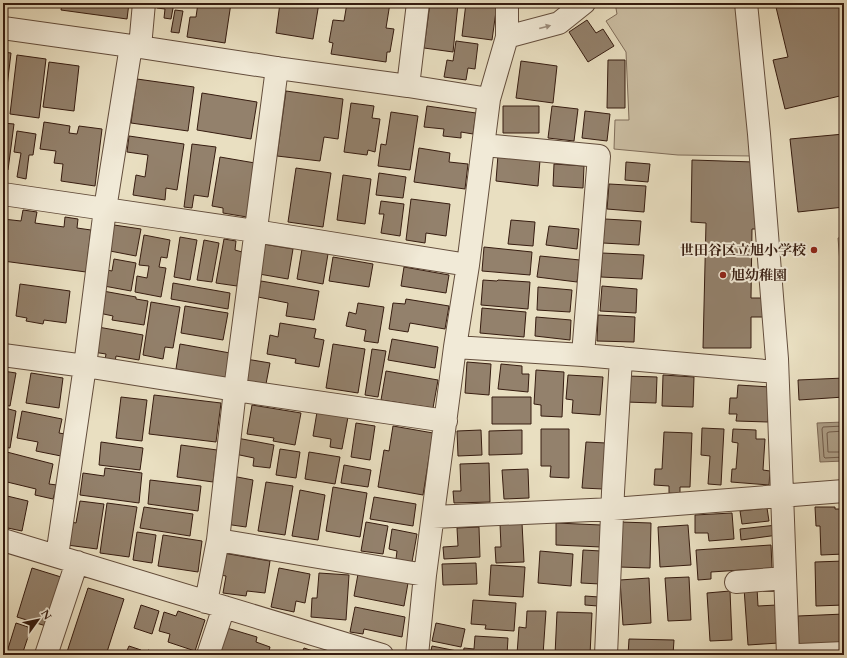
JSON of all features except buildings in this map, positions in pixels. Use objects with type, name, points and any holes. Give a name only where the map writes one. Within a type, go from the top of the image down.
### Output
[{"type":"street","points":[[46,655],[67,560],[85,366],[105,209],[144,3]]},
{"type":"street","points":[[408,86],[418,3]]},
{"type":"street","points":[[417,655],[425,575],[455,346],[468,265],[489,99],[507,37],[507,3]]},
{"type":"street","points":[[507,37],[559,23],[584,3]]},
{"type":"street","points":[[746,3],[759,134],[777,359],[788,655]]},
{"type":"street","points":[[3,28],[489,99]]},
{"type":"street","points":[[208,655],[215,604],[218,540],[235,390],[277,68]]},
{"type":"street","points":[[484,145],[599,156],[583,355]]},
{"type":"street","points":[[3,194],[255,231],[468,265]]},
{"type":"street","points":[[455,346],[621,358],[777,372]]},
{"type":"street","points":[[3,355],[85,366],[446,421]]},
{"type":"street","points":[[606,655],[621,358]]},
{"type":"street","points":[[433,517],[613,510],[844,491]]},
{"type":"street","points":[[3,540],[382,655]]},
{"type":"street","points":[[218,540],[425,575]]},
{"type":"street","points":[[736,582],[785,578]]},
{"type":"street","points":[[798,655],[844,653]]},
{"type":"shaded area","points":[[615,3],[739,3],[752,156],[678,155],[614,149],[615,120],[629,120],[626,52],[606,21],[617,14]]},
{"type":"shaded area","points":[[844,237],[844,312],[838,238]]},
{"type":"water","points":[[844,422],[844,461],[820,462],[817,423]]},
{"type":"place","name":"世田谷区立旭小学校","points":[[814,250]]},
{"type":"place","name":"旭幼稚園","points":[[723,275]]}]
